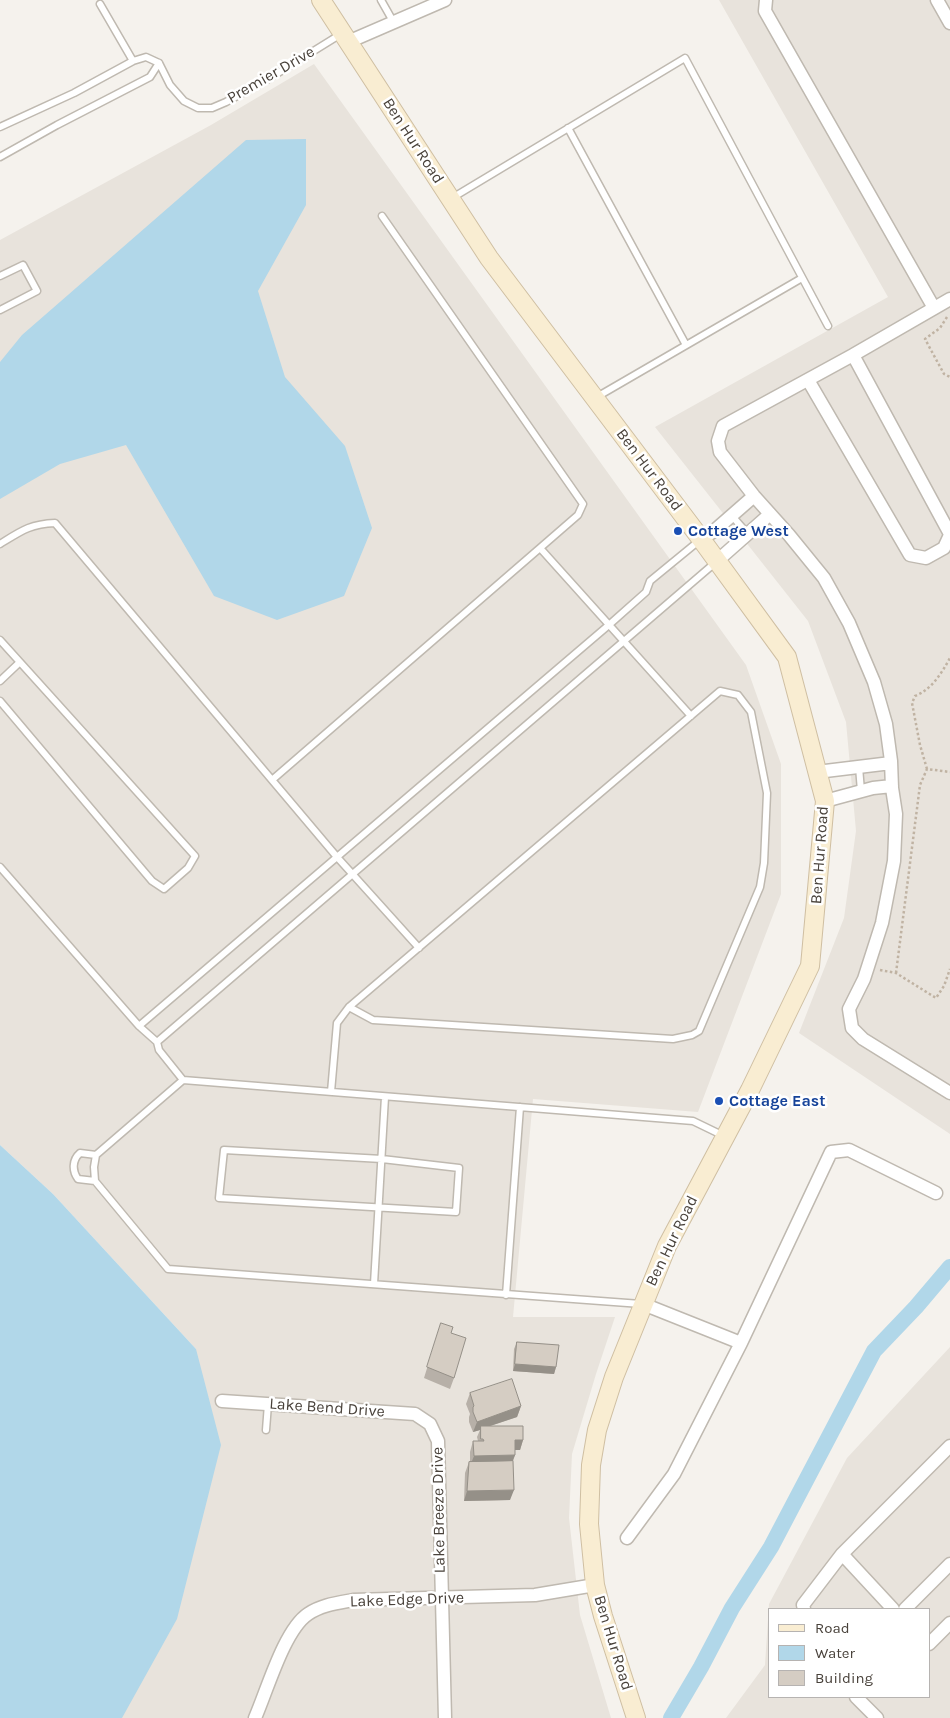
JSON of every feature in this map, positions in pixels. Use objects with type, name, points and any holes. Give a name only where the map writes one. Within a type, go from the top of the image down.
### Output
[{"type":"street","name":"Ben Hur Road","points":[[321,0],[489,258],[701,539],[787,657],[825,801],[810,966],[750,1090],[667,1246],[614,1378],[597,1430],[591,1465],[589,1524],[596,1585],[603,1616],[636,1718]]},
{"type":"street","points":[[345,38],[394,23],[445,0]]},
{"type":"street","points":[[766,0],[765,11],[934,308]]},
{"type":"street","points":[[936,0],[950,23]]},
{"type":"street","points":[[950,299],[853,355],[723,426],[718,441],[720,452],[754,496],[824,578],[848,623],[874,682],[886,724],[896,814],[894,862],[882,922],[864,979],[849,1009],[852,1028],[864,1039],[950,1093]]},
{"type":"street","points":[[808,380],[910,555],[926,558],[944,548],[950,534],[853,355]]},
{"type":"street","points":[[701,539],[732,516],[754,496]]},
{"type":"street","points":[[717,561],[770,515]]},
{"type":"street","points":[[817,772],[891,763]]},
{"type":"street","points":[[825,801],[861,791],[892,786]]},
{"type":"street","points":[[628,1538],[674,1474],[741,1343],[831,1152],[849,1150],[936,1193]]},
{"type":"street","points":[[643,1304],[741,1343]]},
{"type":"street","name":"Lake Bend Drive","points":[[222,1401],[415,1414],[430,1424]]},
{"type":"street","name":"Lake Breeze Drive","points":[[430,1424],[438,1441],[445,1718]]},
{"type":"street","points":[[804,1608],[804,1605],[842,1554],[950,1446]]},
{"type":"street","points":[[842,1554],[892,1608]]},
{"type":"street","points":[[906,1608],[950,1564]]},
{"type":"street","name":"Lake Edge Drive","points":[[255,1718],[286,1644],[295,1629],[307,1615],[330,1604],[353,1600],[535,1595],[596,1585]]},
{"type":"street","points":[[930,1643],[950,1623]]},
{"type":"street","points":[[857,1698],[877,1718]]},
{"type":"lane","points":[[381,0],[394,23]]},
{"type":"lane","points":[[100,4],[133,61]]},
{"type":"lane","name":"Premier Drive","points":[[159,63],[170,85],[184,101],[198,108],[212,108],[345,38]]},
{"type":"lane","points":[[0,127],[74,93],[133,61],[146,57],[159,63],[150,77],[65,120],[0,157]]},
{"type":"lane","points":[[451,199],[685,58],[828,326]]},
{"type":"lane","points":[[568,128],[686,345]]},
{"type":"lane","points":[[272,780],[578,515],[583,504],[382,216]]},
{"type":"lane","points":[[0,276],[23,265],[37,291],[0,310]]},
{"type":"lane","points":[[595,398],[802,278]]},
{"type":"lane","points":[[732,516],[747,534]]},
{"type":"lane","points":[[0,544],[24,529],[39,523],[55,523],[337,856],[419,948]]},
{"type":"lane","points":[[139,1026],[610,624],[646,592],[650,582],[701,539]]},
{"type":"lane","points":[[540,548],[691,716]]},
{"type":"lane","points":[[157,1042],[717,561]]},
{"type":"lane","points":[[0,640],[195,856],[188,868],[164,889],[152,881],[0,701]]},
{"type":"lane","points":[[0,681],[20,662]]},
{"type":"lane","points":[[332,1092],[336,1023],[349,1007],[720,691],[738,695],[751,712],[767,793],[764,863],[760,887],[699,1031],[692,1035],[673,1039],[373,1020],[349,1007]]},
{"type":"lane","points":[[859,767],[861,791]]},
{"type":"lane","points":[[0,867],[139,1026],[157,1042],[159,1050],[182,1080]]},
{"type":"lane","points":[[643,1304],[168,1269],[95,1181],[96,1155],[182,1080],[693,1121],[726,1136]]},
{"type":"lane","points":[[374,1284],[385,1097]]},
{"type":"lane","points":[[506,1295],[520,1107]]},
{"type":"lane","points":[[224,1150],[382,1160],[459,1168],[456,1212],[219,1198],[224,1150]]},
{"type":"lane","points":[[95,1181],[78,1179],[74,1174],[73,1166],[74,1160],[80,1153],[96,1155]]},
{"type":"lane","points":[[266,1430],[268,1404]]},
{"type":"path","points":[[950,311],[940,328],[925,339],[944,374],[950,378]]},
{"type":"path","points":[[896,973],[920,785],[927,769],[920,745],[912,703],[915,696],[923,693],[940,676],[950,658]]},
{"type":"path","points":[[927,769],[950,772]]},
{"type":"path","points":[[868,967],[896,973],[936,998],[944,986],[950,969]]},
{"type":"shaded area","points":[[719,0],[950,0],[950,1134],[799,1033],[844,918],[856,831],[846,722],[808,621],[655,427],[888,297]]},
{"type":"shaded area","points":[[314,64],[746,665],[781,764],[781,894],[698,1112],[533,1099],[513,1317],[615,1317],[572,1454],[569,1518],[580,1615],[611,1718],[120,1718],[196,1349],[53,1194],[0,1145],[0,240],[211,125]]},
{"type":"shaded area","points":[[950,1347],[950,1718],[726,1718],[765,1665],[768,1619],[768,1698],[930,1698],[930,1608],[769,1608],[769,1604],[847,1458]]},
{"type":"water","points":[[306,139],[306,205],[258,291],[285,377],[345,446],[372,528],[344,596],[277,620],[214,596],[126,445],[60,464],[0,499],[0,362],[22,335],[246,140]]},
{"type":"water","points":[[0,1145],[53,1194],[196,1349],[221,1445],[177,1619],[122,1718],[0,1718]]},
{"type":"building","points":[[441,1323],[453,1327],[451,1333],[466,1338],[454,1378],[427,1367]]},
{"type":"building","points":[[517,1342],[559,1345],[556,1367],[515,1364]]},
{"type":"building","points":[[512,1379],[521,1406],[477,1422],[473,1412],[474,1406],[470,1393]]},
{"type":"building","points":[[481,1426],[523,1426],[523,1440],[515,1440],[515,1455],[474,1456],[473,1441],[484,1441],[481,1439]]},
{"type":"building","points":[[513,1461],[514,1490],[467,1491],[469,1462]]},
{"type":"waterway","points":[[671,1718],[701,1667],[732,1608],[771,1547],[874,1351],[916,1307],[950,1267]]},
{"type":"place","name":"Cottage West","points":[[678,531]]},
{"type":"place","name":"Cottage East","points":[[719,1101]]}]
